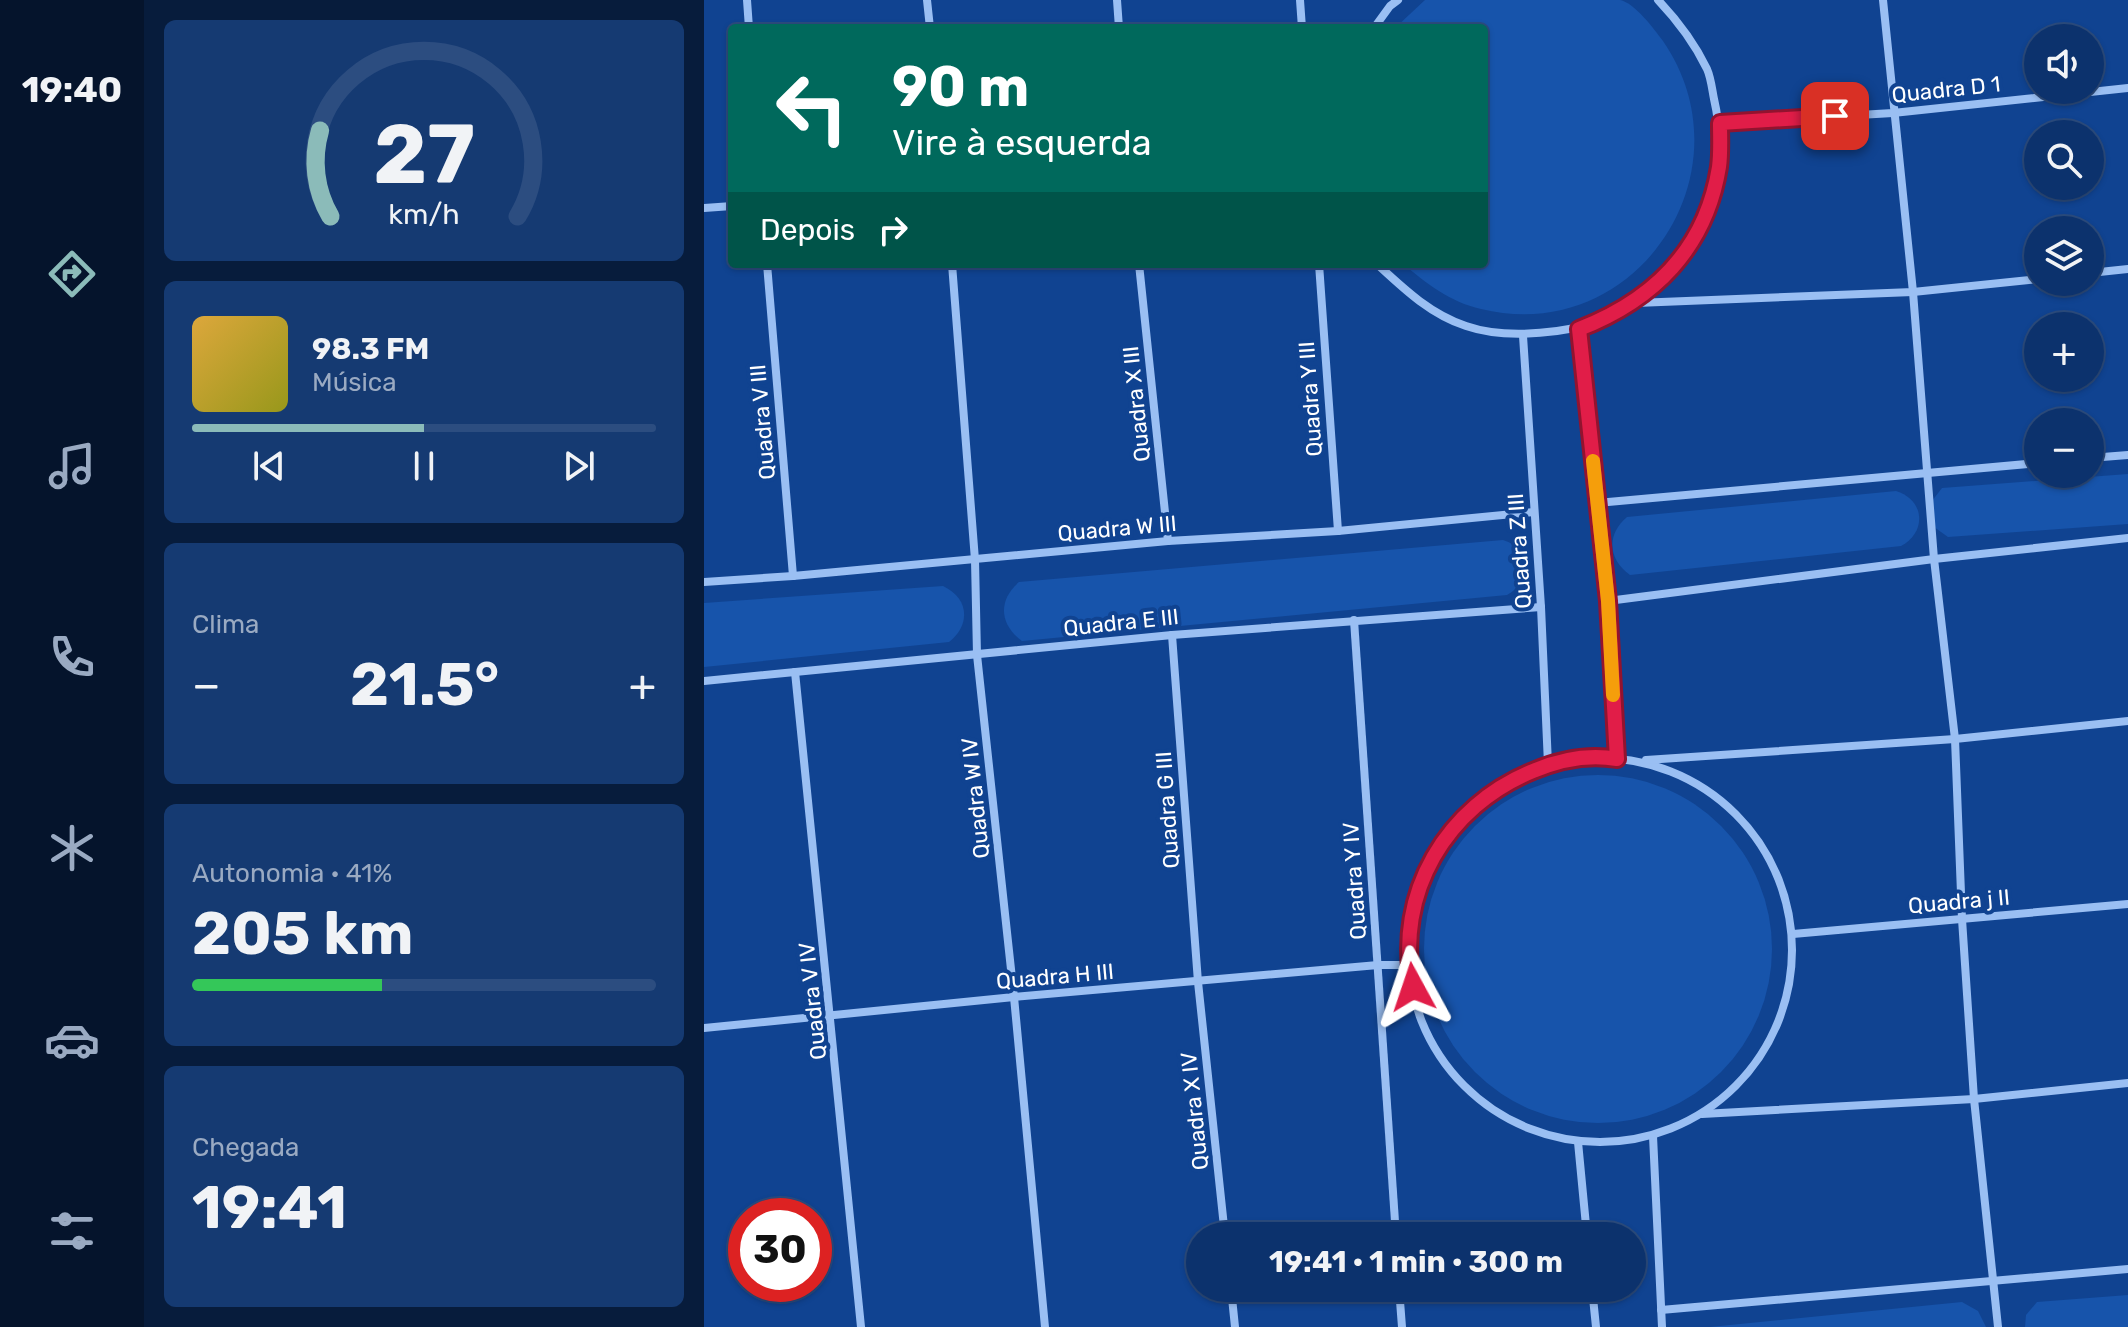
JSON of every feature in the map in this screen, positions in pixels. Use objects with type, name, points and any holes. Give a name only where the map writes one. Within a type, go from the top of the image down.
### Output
[{"type":"street","points":[[747,0],[749,24]]},
{"type":"street","points":[[927,0],[930,24]]},
{"type":"street","points":[[1117,0],[1119,24]]},
{"type":"street","points":[[1300,0],[1302,24]]},
{"type":"street","points":[[1377,24],[1398,0]]},
{"type":"street","points":[[1381,268],[1416,301],[1454,320],[1467,326],[1523,336],[1579,329],[1608,318],[1634,303],[1666,276],[1691,243],[1709,205],[1719,165],[1720,123],[1708,71],[1682,25],[1658,0]]},
{"type":"street","points":[[1883,0],[1913,292],[1934,559],[1955,739],[1962,919],[1974,1099],[1998,1327]]},
{"type":"street","name":"Quadra D 1","points":[[1720,123],[1893,113],[2128,88]]},
{"type":"street","points":[[704,208],[728,206]]},
{"type":"street","name":"Quadra V III","points":[[767,268],[793,576]]},
{"type":"street","name":"Quadra W IV","points":[[952,268],[975,560],[977,655],[1045,1327]]},
{"type":"street","name":"Quadra X III","points":[[1139,268],[1168,541]]},
{"type":"street","name":"Quadra Y III","points":[[1319,268],[1338,531]]},
{"type":"street","points":[[2104,272],[2128,269]]},
{"type":"street","points":[[1634,303],[1913,292],[2024,280]]},
{"type":"street","points":[[1579,329],[1608,601],[1617,759]]},
{"type":"street","name":"Quadra Z III","points":[[1523,336],[1548,764]]},
{"type":"street","points":[[2104,457],[2128,455]]},
{"type":"street","points":[[1597,503],[2024,464]]},
{"type":"street","name":"Quadra W III","points":[[704,582],[1168,541],[1338,531],[1534,512]]},
{"type":"street","points":[[1608,601],[1934,559],[2128,538]]},
{"type":"street","name":"Quadra E III","points":[[704,681],[1172,635],[1541,607]]},
{"type":"street","name":"Quadra Y IV","points":[[1354,620],[1395,1222]]},
{"type":"street","name":"Quadra G III","points":[[1172,635],[1198,982]]},
{"type":"street","name":"Quadra V IV","points":[[795,672],[861,1327]]},
{"type":"street","points":[[1641,761],[1699,783],[1746,822],[1778,874],[1793,934],[1789,987],[1772,1037],[1742,1081],[1701,1114],[1653,1136],[1616,1142],[1578,1142],[1535,1132],[1496,1112],[1462,1084],[1435,1049],[1417,1008],[1409,965],[1414,907],[1422,879],[1443,840],[1472,806],[1508,781],[1548,764],[1576,758],[1604,756],[1641,761],[1955,739],[2128,721]]},
{"type":"street","name":"Quadra j II","points":[[1793,934],[2128,904]]},
{"type":"street","name":"Quadra H III","points":[[704,1028],[1014,997],[1378,965],[1409,965]]},
{"type":"street","name":"Quadra X IV","points":[[1198,982],[1224,1222]]},
{"type":"street","points":[[1701,1114],[1974,1099],[2128,1083]]},
{"type":"street","points":[[1653,1136],[1662,1327]]},
{"type":"street","points":[[1578,1142],[1586,1222]]},
{"type":"street","points":[[1661,1310],[2128,1269]]},
{"type":"street","points":[[1232,1302],[1235,1327]]},
{"type":"street","points":[[1400,1302],[1402,1327]]},
{"type":"street","points":[[1593,1302],[1596,1327]]},
{"type":"shaded area","points":[[1425,0],[1620,0],[1638,11],[1663,41],[1687,92],[1694,143],[1686,193],[1664,238],[1630,275],[1587,302],[1537,314],[1470,306],[1439,291],[1408,268],[1488,268],[1488,24],[1399,24]]},
{"type":"shaded area","points":[[2128,474],[2128,524],[1948,537],[1934,527],[1932,501],[1942,488],[2024,482],[2024,488],[2104,488],[2104,476]]},
{"type":"shaded area","points":[[1896,491],[1913,501],[1919,517],[1915,533],[1901,546],[1630,575],[1617,562],[1612,547],[1616,531],[1627,517]]},
{"type":"shaded area","points":[[1503,540],[1520,550],[1526,566],[1521,582],[1507,595],[1022,641],[1005,620],[1007,596],[1019,582]]},
{"type":"shaded area","points":[[943,586],[958,597],[964,612],[961,628],[949,642],[704,667],[704,603]]},
{"type":"shaded area","points":[[1598,775],[1632,779],[1664,789],[1694,805],[1721,826],[1742,853],[1758,883],[1768,915],[1772,949],[1768,983],[1758,1015],[1742,1045],[1721,1072],[1694,1093],[1664,1109],[1632,1119],[1598,1123],[1564,1119],[1532,1109],[1502,1093],[1475,1072],[1454,1045],[1438,1015],[1428,983],[1424,949],[1428,915],[1438,883],[1454,853],[1475,826],[1502,805],[1532,789],[1564,779]]},
{"type":"shaded area","points":[[2128,1295],[2128,1327],[2025,1327],[2026,1315],[2037,1302]]},
{"type":"shaded area","points":[[1962,1302],[1978,1311],[1986,1327],[1710,1327]]},
{"type":"slow traffic","points":[[1593,461],[1608,601],[1613,695]]},
{"type":"route","points":[[1413,987],[1409,965],[1411,921],[1422,879],[1443,840],[1472,806],[1508,781],[1548,764],[1576,758],[1604,756],[1617,759],[1608,601],[1579,329],[1608,318],[1634,303],[1666,276],[1691,243],[1709,205],[1719,165],[1720,123],[1835,116]]}]
